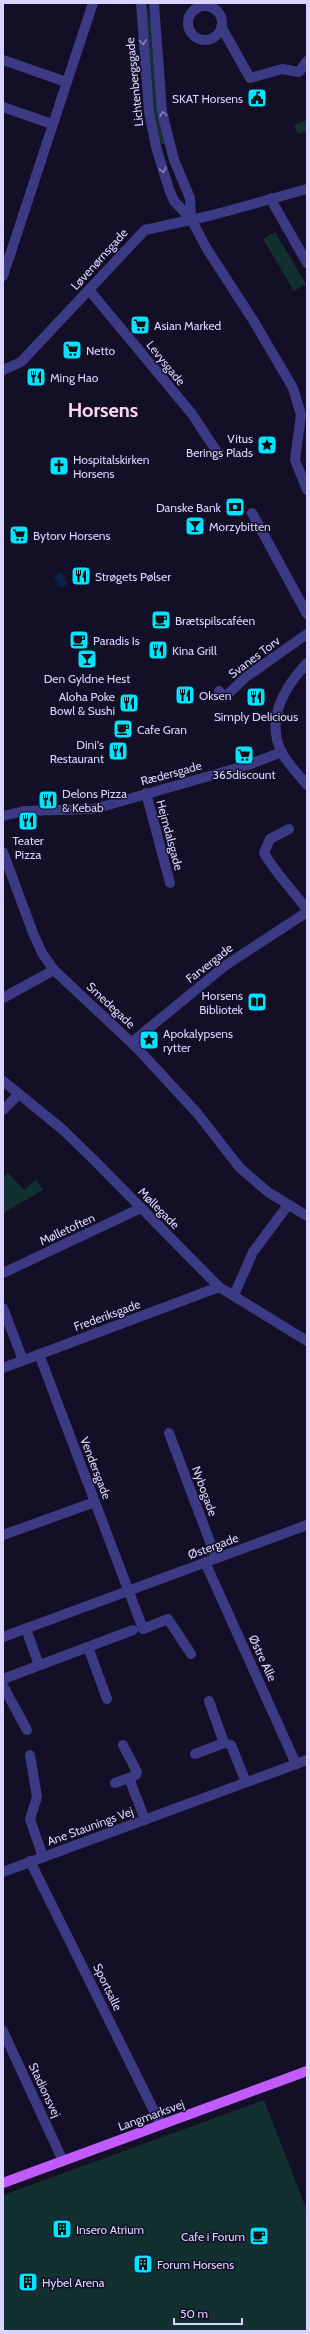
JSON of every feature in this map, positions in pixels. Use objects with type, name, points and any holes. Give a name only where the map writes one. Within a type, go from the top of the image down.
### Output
[{"type":"main road","name":"Langmarksvej","points":[[3,2184],[307,2072]]},
{"type":"street","points":[[3,276],[93,3]]},
{"type":"street","name":"Lichtenbergsgade","points":[[141,3],[146,81],[156,147],[174,201],[192,219],[207,249],[253,320],[286,377],[300,407],[300,422],[295,452],[303,471]]},
{"type":"street","name":"Lichtenbergsgade","points":[[154,3],[162,112],[174,160],[190,198],[192,219]]},
{"type":"street","points":[[222,28],[250,78],[282,69],[300,72],[307,62]]},
{"type":"street","points":[[3,60],[66,82]]},
{"type":"street","points":[[3,107],[52,124]]},
{"type":"street","name":"Løvenørnsgade","points":[[3,370],[21,362],[141,233],[149,229],[307,189]]},
{"type":"street","points":[[272,198],[274,205],[307,263]]},
{"type":"street","name":"Levysgade","points":[[89,290],[192,414],[219,455]]},
{"type":"street","points":[[303,471],[307,490]]},
{"type":"street","points":[[252,513],[307,614]]},
{"type":"street","name":"Svanes Torv","points":[[219,691],[225,697],[246,677],[307,634]]},
{"type":"street","points":[[307,663],[288,687],[278,707],[275,730],[282,752],[307,785]]},
{"type":"street","name":"Rædersgade","points":[[3,816],[24,811],[65,811],[94,808],[248,766],[282,752]]},
{"type":"street","name":"Hejmdalsgade","points":[[146,793],[170,883]]},
{"type":"street","points":[[289,829],[270,839],[264,853],[275,873],[288,883],[307,911]]},
{"type":"street","name":"Smedegade","points":[[3,852],[33,933],[42,953],[54,970],[132,1042],[197,1113],[240,1168],[268,1192],[307,1216]]},
{"type":"street","name":"Farvergade","points":[[132,1042],[226,965],[307,911]]},
{"type":"street","points":[[3,998],[54,970]]},
{"type":"street","name":"Møllegade","points":[[3,1081],[62,1130],[219,1286],[307,1341]]},
{"type":"street","points":[[3,1110],[19,1094]]},
{"type":"street","points":[[234,1295],[253,1252],[288,1205]]},
{"type":"street","name":"Mølletoften","points":[[3,1273],[141,1208]]},
{"type":"street","name":"Frederiksgade","points":[[3,1368],[219,1286]]},
{"type":"street","points":[[3,1308],[23,1360]]},
{"type":"street","name":"Vendersgade","points":[[39,1354],[128,1591]]},
{"type":"street","name":"Nybogade","points":[[169,1433],[216,1558]]},
{"type":"street","points":[[3,1535],[95,1502]]},
{"type":"street","name":"Østergade","points":[[3,1637],[307,1525]]},
{"type":"street","name":"Østre Alle","points":[[205,1562],[296,1764]]},
{"type":"street","points":[[128,1591],[143,1629],[168,1619],[190,1654]]},
{"type":"street","points":[[26,1628],[39,1665]]},
{"type":"street","points":[[3,1678],[133,1630]]},
{"type":"street","points":[[88,1647],[107,1699]]},
{"type":"street","points":[[3,1686],[27,1730]]},
{"type":"street","points":[[209,1702],[224,1743]]},
{"type":"street","points":[[195,1754],[224,1743],[231,1745],[246,1782]]},
{"type":"street","points":[[115,1783],[136,1775],[137,1772],[123,1745]]},
{"type":"street","name":"Ane Staunings Vej","points":[[30,1754],[37,1796],[30,1819],[43,1856]]},
{"type":"street","name":"Ane Staunings Vej","points":[[3,1872],[307,1760]]},
{"type":"street","name":"Ane Staunings Vej","points":[[129,1778],[145,1820]]},
{"type":"street","name":"Sportsalle","points":[[30,1861],[161,2125]]},
{"type":"street","name":"Stadionsvej","points":[[3,2031],[63,2161]]},
{"type":"green space","points":[[144,5],[147,5],[151,24],[166,144],[161,144],[155,125]]},
{"type":"green space","points":[[307,120],[307,131],[298,134],[294,125]]},
{"type":"green space","points":[[275,232],[306,284],[294,291],[263,239]]},
{"type":"green space","points":[[8,1173],[24,1190],[36,1180],[43,1190],[5,1212],[3,1216],[3,1178]]},
{"type":"green space","points":[[264,2100],[307,2211],[307,2331],[3,2331],[3,2195]]},
{"type":"water","points":[[62,573],[68,584],[61,588],[54,577]]},
{"type":"place","name":"SKAT Horsens","points":[[257,98]]},
{"type":"place","name":"Asian Marked","points":[[140,325]]},
{"type":"place","name":"Netto","points":[[72,350]]},
{"type":"place","name":"Ming Hao","points":[[36,377]]},
{"type":"place","name":"Vitus Berings Plads","points":[[267,445]]},
{"type":"place","name":"Hospitalskirken Horsens","points":[[59,466]]},
{"type":"place","name":"Danske Bank","points":[[235,507]]},
{"type":"place","name":"Morzybitten","points":[[195,526]]},
{"type":"place","name":"Bytorv Horsens","points":[[19,535]]},
{"type":"place","name":"Strøgets Pølser","points":[[81,576]]},
{"type":"place","name":"Brætspilscaféen","points":[[161,620]]},
{"type":"place","name":"Paradis Is","points":[[79,640]]},
{"type":"place","name":"Kina Grill","points":[[158,650]]},
{"type":"place","name":"Den Gyldne Hest","points":[[87,659]]},
{"type":"place","name":"Oksen","points":[[185,695]]},
{"type":"place","name":"Simply Delicious","points":[[256,697]]},
{"type":"place","name":"Aloha Poke Bowl & Sushi","points":[[129,703]]},
{"type":"place","name":"Cafe Gran","points":[[123,729]]},
{"type":"place","name":"Dini's Restaurant","points":[[118,751]]},
{"type":"place","name":"365discount","points":[[244,755]]},
{"type":"place","name":"Delons Pizza & Kebab","points":[[48,800]]},
{"type":"place","name":"Teater Pizza","points":[[28,821]]},
{"type":"place","name":"Horsens Bibliotek","points":[[257,1002]]},
{"type":"place","name":"Apokalypsens rytter","points":[[149,1040]]},
{"type":"place","name":"Insero Atrium","points":[[62,2229]]},
{"type":"place","name":"Cafe i Forum","points":[[259,2236]]},
{"type":"place","name":"Forum Horsens","points":[[143,2264]]},
{"type":"place","name":"Hybel Arena","points":[[28,2282]]},
{"type":"district","name":"Horsens","points":[[103,410]]}]
